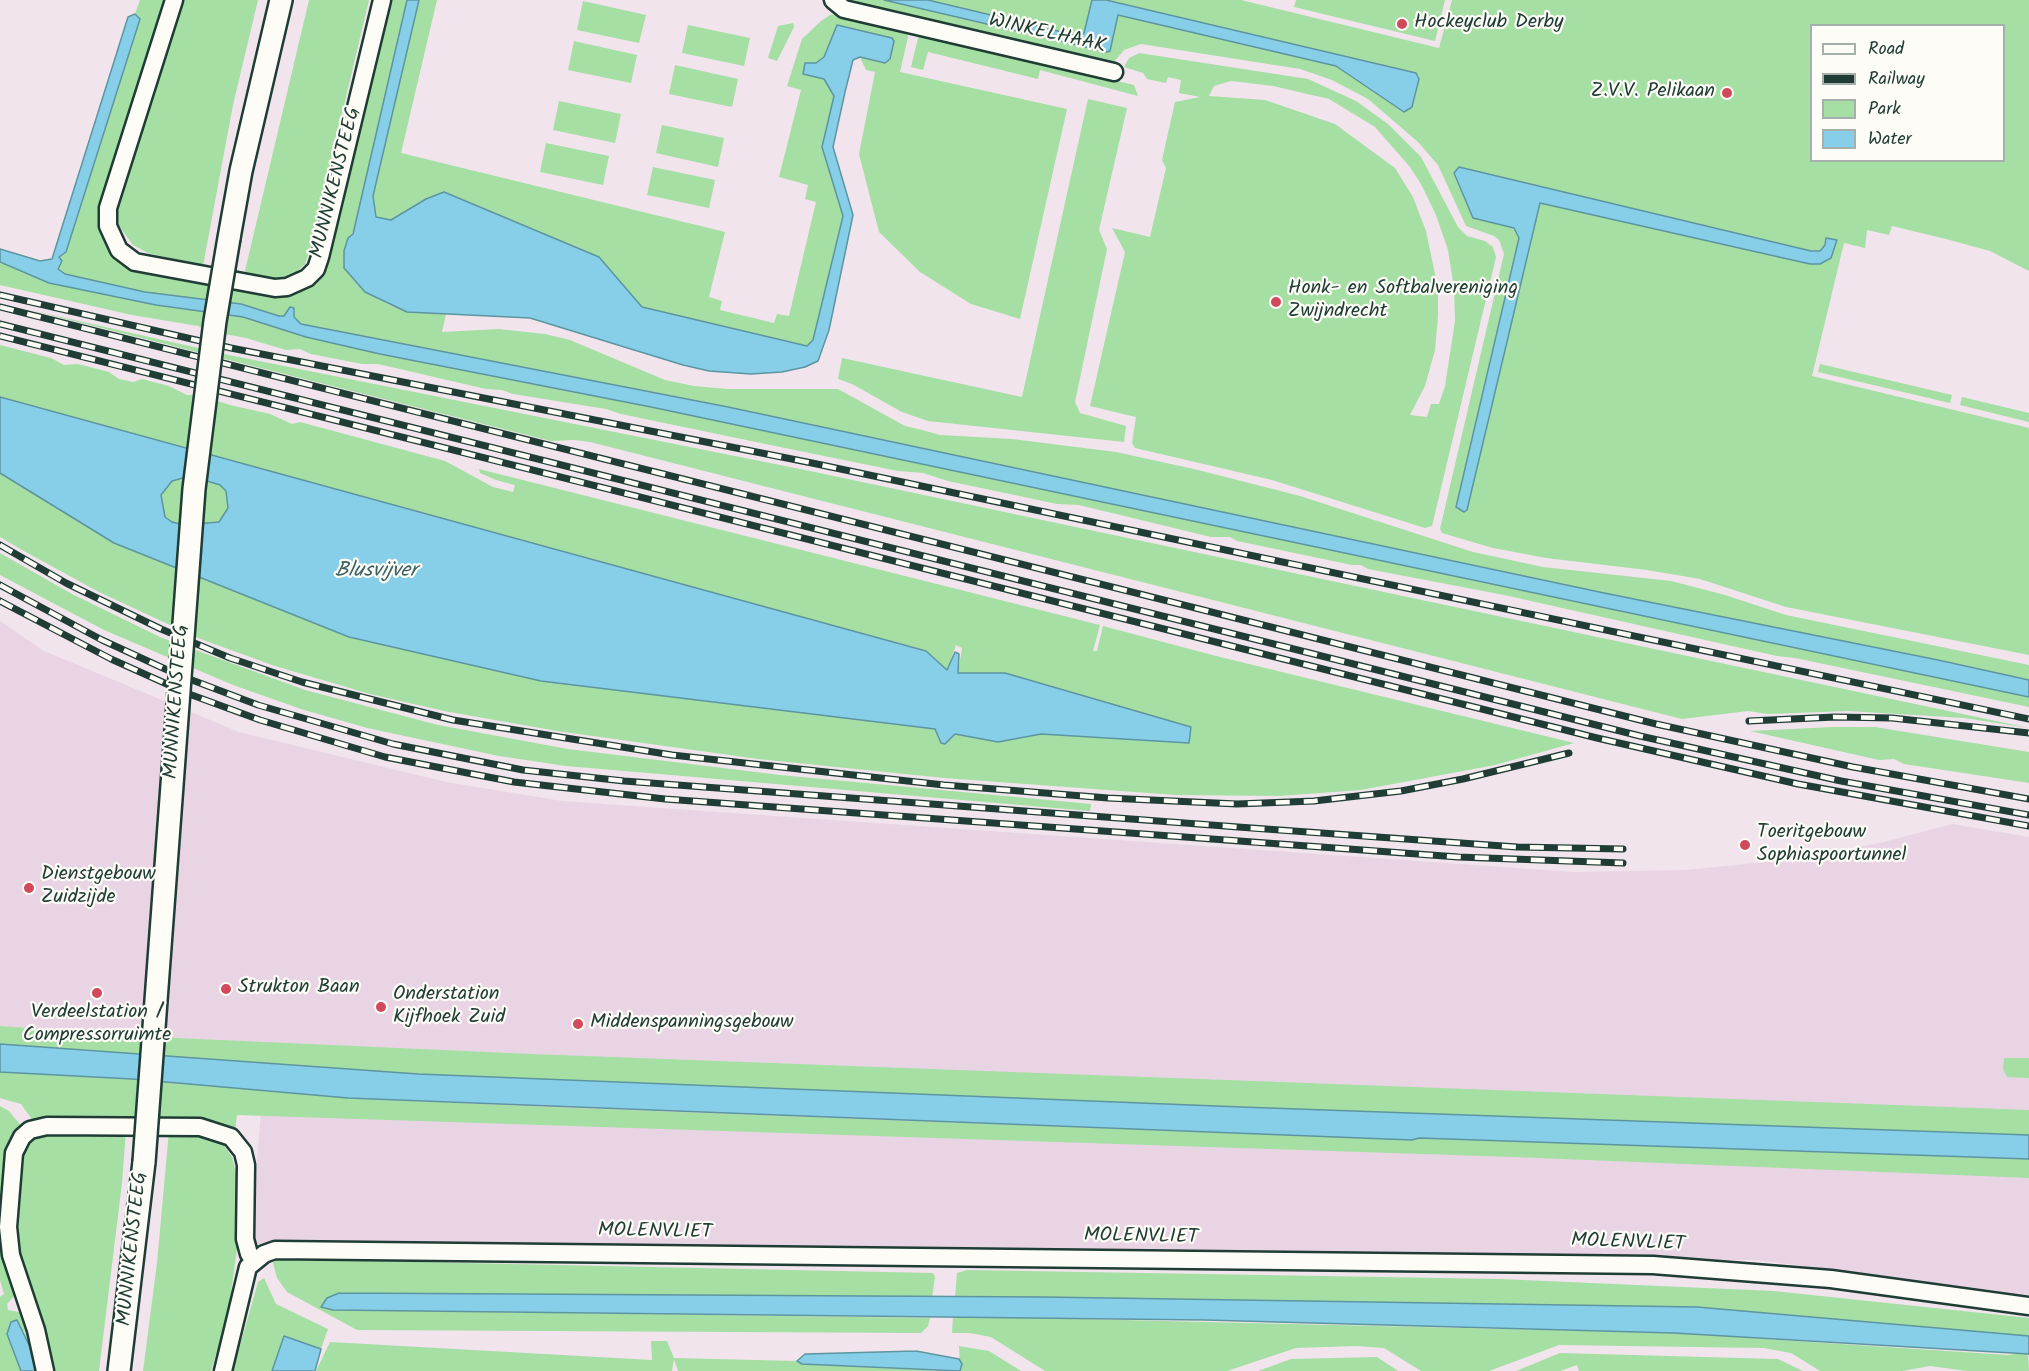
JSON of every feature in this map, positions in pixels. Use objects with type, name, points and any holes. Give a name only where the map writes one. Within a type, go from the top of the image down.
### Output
[{"type":"main road","name":"MUNNIKENSTEEG","points":[[119,1371],[144,1162],[194,489],[214,332],[229,238],[241,171],[281,0]]},
{"type":"street","name":"MUNNIKENSTEEG","points":[[174,0],[108,208],[108,226],[119,250],[135,262],[275,288],[287,287],[308,278],[318,263],[382,0]]},
{"type":"street","name":"WINKELHAAK","points":[[833,0],[844,9],[1114,72]]},
{"type":"street","points":[[45,1371],[36,1330],[11,1256],[8,1227],[14,1153],[22,1137],[30,1130],[47,1126],[200,1127],[231,1137],[243,1152],[246,1165],[245,1239],[249,1254],[254,1260],[245,1276],[223,1371]]},
{"type":"street","name":"MOLENVLIET","points":[[254,1260],[275,1250],[1591,1264],[1684,1267],[1785,1275],[2029,1306]]},
{"type":"shaded area","points":[[0,621],[44,651],[239,732],[446,782],[562,801],[1574,872],[1685,870],[1806,858],[1884,842],[1952,824],[2029,837],[2029,1295],[1757,1260],[250,1248],[263,1088],[0,1057]]},
{"type":"green space","points":[[140,0],[169,0],[105,213],[134,266],[280,296],[296,292],[316,277],[386,0],[407,0],[355,227],[344,251],[344,268],[365,292],[390,305],[407,312],[446,314],[442,332],[499,329],[545,334],[570,340],[665,380],[694,386],[727,389],[838,389],[905,426],[940,435],[1012,439],[1116,452],[1198,470],[1300,496],[1473,552],[1543,567],[1671,581],[1725,595],[1786,615],[2029,665],[2029,680],[1604,593],[728,407],[301,324],[294,317],[294,308],[284,317],[241,304],[145,292],[65,274],[58,269],[59,257],[66,252],[140,19],[135,14]]},
{"type":"green space","points":[[180,0],[258,0],[233,105],[203,266],[148,253],[133,245],[119,226],[115,214],[117,198]]},
{"type":"green space","points":[[309,0],[369,0],[305,264],[294,274],[281,279],[261,279],[244,275]]},
{"type":"green space","points":[[419,0],[437,0],[401,153],[725,232],[709,297],[722,301],[720,310],[774,323],[777,314],[789,316],[816,202],[805,199],[808,185],[779,177],[801,90],[787,86],[802,39],[821,21],[830,15],[841,14],[906,31],[908,37],[900,72],[1067,109],[1020,319],[971,304],[920,272],[879,232],[859,154],[875,72],[866,70],[860,57],[892,38],[837,26],[824,57],[803,74],[824,79],[834,96],[822,147],[843,216],[813,340],[808,346],[642,307],[623,287],[407,212],[391,220],[376,217],[373,196]]},
{"type":"green space","points":[[853,0],[884,0],[1107,52],[1110,51],[1118,15],[1336,66],[1404,112],[1412,107],[1414,102],[1419,80],[1416,73],[1106,0],[1241,0],[1439,48],[1452,0],[2029,0],[2029,271],[1990,251],[1946,239],[1892,226],[1889,235],[1867,230],[1865,248],[1844,243],[1812,376],[2029,428],[2029,655],[1786,607],[1700,579],[1546,558],[1493,548],[1442,533],[1440,529],[1504,254],[1499,240],[1466,226],[1438,165],[1418,142],[1368,99],[1332,80],[1300,69],[1141,44],[1124,50],[1114,62],[1108,64],[853,3]],"holes":[[[1459,168],[1819,251],[1825,245],[1810,264],[1540,203],[1458,510],[1456,506],[1519,238],[1514,228],[1473,218],[1454,173]]]},
{"type":"green space","points":[[928,0],[1092,0],[1084,33],[1079,36]]},
{"type":"green space","name":"Hockeyclub Derby","points":[[1296,0],[1445,0],[1435,41],[1294,7]]},
{"type":"green space","points":[[583,1],[646,15],[639,43],[577,30]]},
{"type":"green space","points":[[793,23],[794,27],[777,61],[768,58],[778,26]]},
{"type":"green space","points":[[688,25],[750,38],[744,66],[682,53]]},
{"type":"green space","points":[[919,34],[1134,85],[1138,96],[1040,70],[1038,79],[928,52],[923,70],[911,67]]},
{"type":"green space","points":[[574,41],[637,55],[631,83],[568,70]]},
{"type":"green space","name":"Honk- en Softbalvereniging Zwijndrecht","points":[[1139,53],[1308,79],[1356,101],[1388,124],[1421,157],[1458,227],[1467,236],[1485,241],[1493,247],[1496,257],[1432,526],[1425,528],[1272,480],[1135,448],[1132,443],[1136,417],[1090,406],[1125,252],[1112,228],[1150,237],[1166,168],[1162,160],[1175,102],[1200,97],[1179,93],[1181,80],[1168,77],[1166,83],[1147,79],[1143,73],[1124,67],[1129,58]],"holes":[[[1231,81],[1273,86],[1329,99],[1375,127],[1410,167],[1436,215],[1448,250],[1454,288],[1455,321],[1445,386],[1439,404],[1431,404],[1427,417],[1410,415],[1425,386],[1435,350],[1438,288],[1426,231],[1413,197],[1395,168],[1335,124],[1265,100],[1209,96],[1214,86]]]},
{"type":"green space","points":[[675,65],[738,79],[732,107],[669,94]]},
{"type":"green space","points":[[1088,99],[1127,108],[1099,230],[1107,249],[1075,402],[1080,413],[1126,426],[1124,442],[928,421],[902,412],[852,384],[838,379],[842,358],[1022,397]]},
{"type":"green space","points":[[559,101],[621,114],[615,143],[553,130]]},
{"type":"green space","points":[[662,125],[724,138],[718,167],[656,153]]},
{"type":"green space","points":[[546,143],[609,156],[603,185],[540,172]]},
{"type":"green space","points":[[653,167],[715,180],[709,208],[647,195]]},
{"type":"green space","points":[[0,262],[49,283],[156,305],[243,317],[306,337],[380,354],[651,407],[2029,697],[2029,707],[1777,656],[1504,595],[1368,569],[1361,565],[1237,541],[1230,537],[1211,537],[1079,505],[1057,504],[948,481],[923,473],[898,471],[606,409],[486,389],[378,364],[362,364],[311,354],[300,349],[286,350],[246,338],[208,331],[198,326],[132,315],[0,285]]},
{"type":"green space","points":[[30,310],[229,355],[810,471],[2029,728],[1964,718],[1848,711],[1768,714],[1748,711],[1682,719],[590,442],[551,441]]},
{"type":"green space","points":[[0,345],[51,358],[64,365],[78,364],[109,372],[119,379],[133,382],[142,379],[169,386],[187,395],[199,395],[270,414],[292,424],[300,422],[445,461],[493,487],[513,492],[515,485],[480,473],[479,469],[1100,625],[1093,651],[1097,651],[1103,626],[1216,656],[1574,743],[1495,765],[1361,790],[1279,796],[1176,795],[944,778],[758,759],[557,731],[444,711],[370,694],[275,666],[198,638],[99,592],[0,537],[0,473],[114,543],[349,637],[541,681],[935,729],[941,743],[955,734],[998,742],[1040,734],[1188,743],[1190,727],[1005,673],[958,673],[962,648],[956,645],[947,670],[926,651],[0,397]]},
{"type":"green space","points":[[1820,364],[1952,395],[1950,403],[1818,372]]},
{"type":"green space","points":[[1962,397],[2029,413],[2029,422],[1960,405]]},
{"type":"green space","points":[[183,478],[207,481],[220,485],[226,491],[228,507],[219,522],[184,525],[172,522],[165,517],[161,495],[172,481]]},
{"type":"green space","points":[[0,553],[72,594],[160,637],[305,690],[438,725],[568,749],[780,775],[1091,804],[1090,811],[566,766],[499,756],[367,728],[301,709],[233,685],[104,630],[0,575]]},
{"type":"green space","points":[[1875,727],[2029,752],[2029,783],[1904,764],[1894,759],[1879,760],[1750,731]]},
{"type":"green space","points":[[0,1026],[176,1038],[531,1054],[2029,1110],[2029,1135],[1241,1107],[418,1074],[0,1044]]},
{"type":"green space","points":[[2004,1058],[2029,1058],[2029,1078],[2007,1077],[2003,1069]]},
{"type":"green space","points":[[0,1072],[132,1079],[348,1098],[548,1107],[1412,1140],[1419,1138],[2029,1159],[2029,1178],[1513,1157],[237,1115],[235,1131],[172,1120],[128,1117],[33,1121],[21,1104],[0,1098]]},
{"type":"green space","points":[[0,1106],[9,1111],[23,1128],[11,1144],[17,1293],[7,1304],[8,1310],[24,1313],[41,1371],[36,1371],[24,1331],[7,1334],[21,1371],[0,1371],[0,1297],[4,1294],[0,1280]]},
{"type":"green space","points":[[77,1130],[126,1130],[122,1183],[99,1371],[49,1371],[41,1318],[25,1280],[16,1239],[18,1200],[25,1149],[37,1137]]},
{"type":"green space","points":[[169,1131],[209,1136],[223,1144],[232,1157],[236,1173],[239,1234],[228,1314],[211,1371],[143,1371],[157,1263]]},
{"type":"green space","points":[[278,1259],[933,1273],[935,1277],[932,1298],[683,1297],[322,1307],[333,1310],[930,1318],[928,1326],[921,1333],[357,1330],[287,1292],[277,1278],[273,1263]]},
{"type":"green space","points":[[967,1270],[1500,1279],[1774,1291],[2029,1318],[2029,1336],[1697,1307],[955,1297],[957,1273]]},
{"type":"green space","points":[[264,1278],[276,1304],[328,1329],[321,1349],[284,1336],[272,1371],[233,1371],[258,1282]]},
{"type":"green space","points":[[953,1316],[1674,1333],[2008,1355],[2028,1352],[2029,1371],[1967,1371],[1930,1366],[1902,1371],[1820,1371],[1791,1353],[1764,1348],[1559,1345],[1489,1371],[1421,1371],[1384,1348],[1356,1346],[1296,1348],[1227,1371],[1045,1371],[991,1337],[970,1333],[952,1333]]},
{"type":"green space","points":[[651,1341],[667,1341],[674,1358],[797,1361],[802,1364],[944,1371],[678,1371],[674,1359],[672,1371],[316,1371],[330,1342],[652,1360]]},
{"type":"green space","points":[[959,1346],[989,1351],[1021,1371],[960,1371]]},
{"type":"green space","points":[[1560,1353],[1778,1359],[1803,1371],[1579,1371],[1577,1365],[1560,1371],[1516,1371]]},
{"type":"green space","points":[[1377,1357],[1398,1371],[1258,1371],[1291,1359]]},
{"type":"water","points":[[407,0],[419,0],[373,196],[376,217],[391,220],[426,199],[444,192],[599,257],[642,307],[807,346],[813,340],[843,216],[822,147],[834,96],[824,79],[803,74],[805,63],[816,63],[824,57],[837,25],[892,38],[894,41],[890,59],[885,63],[860,57],[853,60],[845,92],[833,147],[853,215],[829,330],[818,361],[805,367],[782,372],[751,374],[709,371],[530,318],[407,312],[365,292],[344,268],[344,251],[348,238],[353,234]]},
{"type":"water","points":[[884,0],[928,0],[1079,36],[1084,33],[1092,0],[1106,0],[1416,73],[1419,79],[1412,107],[1404,112],[1336,66],[1118,15],[1110,51],[1107,52]]},
{"type":"water","points":[[135,14],[140,19],[66,252],[59,257],[62,261],[58,269],[65,274],[145,292],[241,304],[279,316],[284,316],[290,307],[294,308],[294,317],[301,324],[728,407],[1604,593],[1938,660],[2029,680],[2029,697],[651,407],[380,354],[306,337],[243,317],[156,305],[49,283],[0,262],[0,249],[40,261],[52,259],[128,17]]},
{"type":"water","points":[[1459,167],[1811,251],[1820,251],[1825,245],[1826,238],[1837,240],[1831,258],[1820,264],[1810,264],[1540,203],[1467,510],[1464,512],[1456,507],[1519,238],[1514,228],[1473,218],[1454,173]]},
{"type":"water","name":"Blusvijver","points":[[0,397],[926,651],[947,670],[955,652],[959,654],[958,673],[1005,673],[1191,727],[1189,743],[1041,734],[998,742],[955,734],[945,744],[941,743],[935,729],[541,681],[349,637],[114,543],[0,473]],"holes":[[[183,478],[220,485],[226,491],[228,508],[219,522],[184,525],[172,522],[165,517],[161,495],[172,481]]]},
{"type":"water","points":[[0,1044],[418,1074],[1241,1107],[2029,1135],[2029,1159],[1419,1138],[1412,1140],[348,1098],[132,1079],[0,1072]]},
{"type":"water","points":[[339,1293],[1043,1297],[1697,1307],[2029,1336],[2029,1354],[1674,1333],[1205,1320],[333,1310],[321,1307],[327,1298]]},
{"type":"water","points":[[17,1320],[30,1347],[36,1371],[21,1371],[7,1334],[11,1322]]},
{"type":"water","points":[[284,1336],[321,1349],[315,1371],[272,1371]]},
{"type":"water","points":[[916,1351],[959,1359],[962,1364],[960,1371],[802,1364],[797,1361],[805,1354]]},
{"type":"railway","points":[[0,295],[231,348],[812,463],[2029,719]]},
{"type":"railway","points":[[0,307],[1656,724],[1853,767],[2029,799]]},
{"type":"railway","points":[[0,324],[1640,736],[1841,781],[2029,815]]},
{"type":"railway","points":[[0,336],[1597,738],[1798,784],[2029,826]]},
{"type":"railway","points":[[0,545],[66,583],[161,629],[230,658],[302,682],[453,720],[672,755],[944,785],[1108,798],[1237,804],[1314,801],[1401,791],[1463,779],[1569,753]]},
{"type":"railway","points":[[0,585],[102,640],[176,674],[258,705],[393,744],[523,770],[624,781],[1238,827],[1517,847],[1623,849]]},
{"type":"railway","points":[[0,601],[111,659],[189,694],[260,720],[385,757],[514,782],[665,799],[1458,857],[1623,863]]},
{"type":"railway","points":[[1749,721],[1835,717],[1892,718],[2029,733]]},
{"type":"place","name":"Hockeyclub Derby","points":[[1402,24]]},
{"type":"place","name":"Z.V.V. Pelikaan","points":[[1727,93]]},
{"type":"place","name":"Honk- en Softbalvereniging Zwijndrecht","points":[[1276,302]]},
{"type":"place","name":"Toeritgebouw Sophiaspoortunnel","points":[[1745,845]]},
{"type":"place","name":"Dienstgebouw Zuidzijde","points":[[29,888]]},
{"type":"place","name":"Strukton Baan","points":[[226,989]]},
{"type":"place","name":"Verdeelstation / Compressorruimte","points":[[97,993]]},
{"type":"place","name":"Onderstation Kijfhoek Zuid","points":[[381,1007]]},
{"type":"place","name":"Middenspanningsgebouw","points":[[578,1024]]}]
